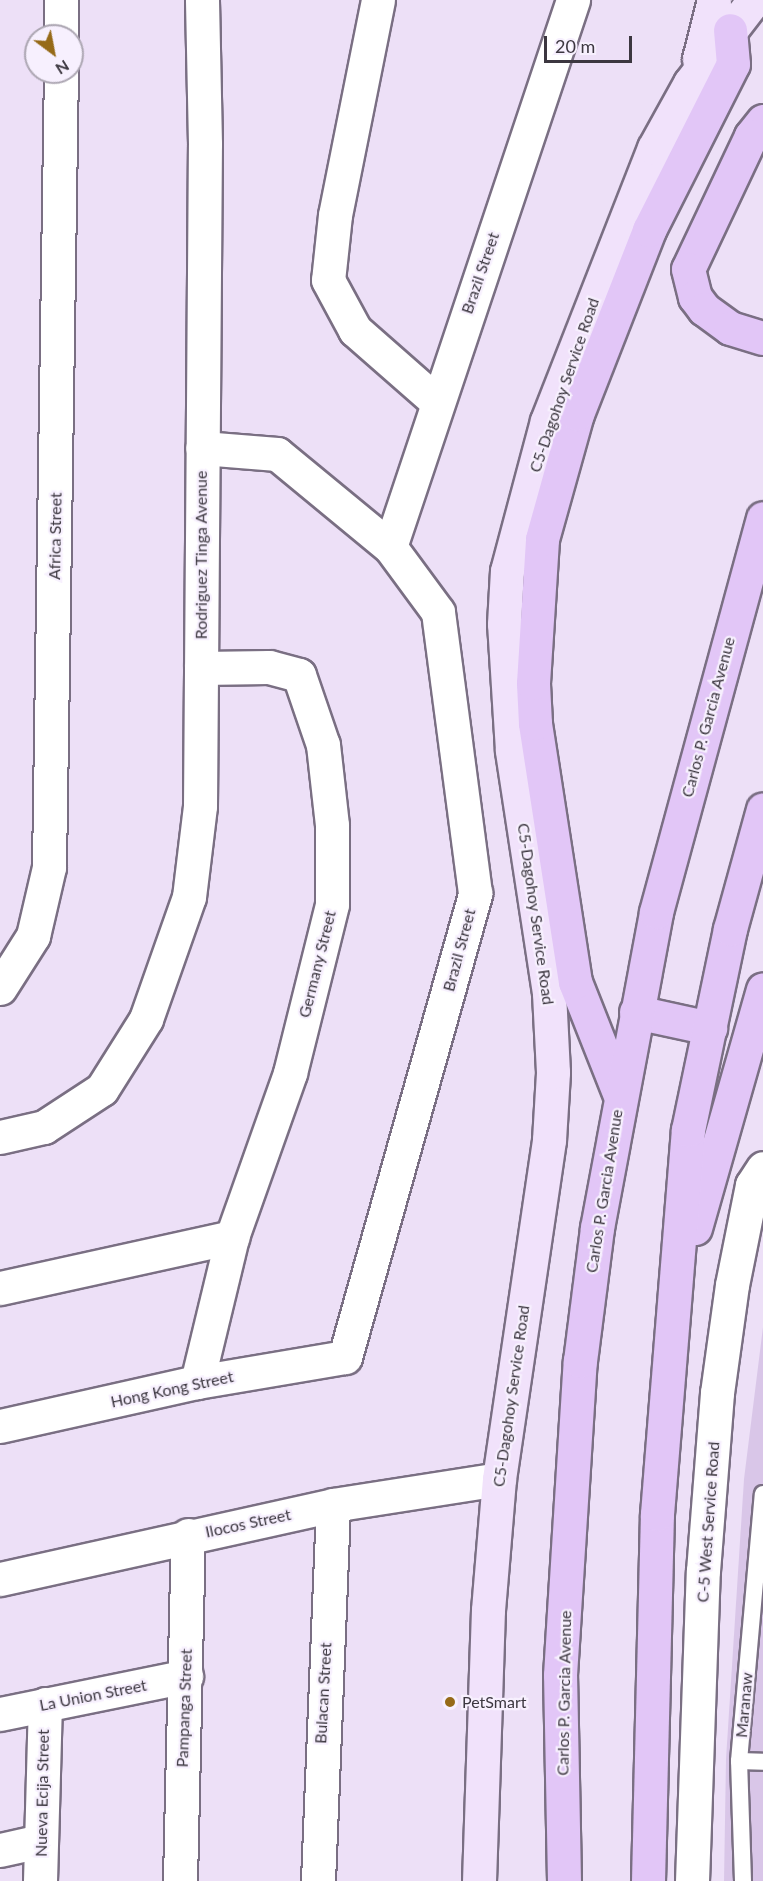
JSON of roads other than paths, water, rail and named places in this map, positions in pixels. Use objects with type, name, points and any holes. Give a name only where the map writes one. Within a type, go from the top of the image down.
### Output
[{"type":"main road","points":[[690,83],[708,33],[714,0]]},
{"type":"main road","name":"C5-Dagohoy Service Road","points":[[479,1881],[488,1610],[499,1479],[549,1140],[553,1072],[549,993],[512,750],[504,624],[507,572],[547,421],[650,157],[690,83],[754,0]]},
{"type":"main road","points":[[620,1094],[575,982],[535,723],[533,683],[542,539],[577,414],[649,230],[733,64],[730,30]]},
{"type":"main road","points":[[763,121],[751,136],[688,269],[695,297],[704,309],[730,328],[763,338]]},
{"type":"main road","name":"Carlos P. Garcia Avenue","points":[[564,1881],[560,1675],[580,1361],[620,1094],[656,912],[763,518]]},
{"type":"main road","points":[[648,1881],[656,1537],[688,1130],[730,929],[763,809]]},
{"type":"main road","points":[[673,1311],[763,990]]},
{"type":"main road","points":[[636,1012],[710,1028]]},
{"type":"street","points":[[61,0],[61,24]]},
{"type":"street","name":"Rodriguez Tinga Avenue","points":[[0,1137],[44,1127],[102,1089],[146,1019],[189,897],[201,806],[205,144],[202,0]]},
{"type":"street","points":[[378,0],[335,215],[328,280],[355,330],[436,402]]},
{"type":"street","name":"Brazil Street","points":[[390,547],[436,402],[573,0]]},
{"type":"street","name":"Africa Street","points":[[0,988],[33,936],[49,867],[61,84]]},
{"type":"street","name":"Brazil Street","points":[[202,448],[277,454],[390,547],[438,612],[475,893],[345,1357]]},
{"type":"street","name":"Germany Street","points":[[197,1382],[232,1237],[290,1073],[332,904],[332,825],[323,745],[299,675],[269,667],[201,669]]},
{"type":"street","name":"C-5 West Service Road","points":[[692,1881],[703,1582],[717,1393],[736,1263],[752,1185],[763,1168]]},
{"type":"street","points":[[0,1288],[232,1237]]},
{"type":"street","name":"Hong Kong Street","points":[[0,1426],[197,1382],[345,1357]]},
{"type":"street","name":"Ilocos Street","points":[[0,1579],[188,1535],[333,1505],[499,1479]]},
{"type":"street","name":"Bulacan Street","points":[[318,1881],[333,1505]]},
{"type":"street","name":"Pampanga Street","points":[[180,1881],[188,1535]]},
{"type":"street","name":"La Union Street","points":[[0,1714],[186,1676]]},
{"type":"street","name":"Nueva Ecija Street","points":[[40,1881],[45,1704]]},
{"type":"street","points":[[0,1850],[42,1841]]},
{"type":"lane","name":"Maranaw","points":[[742,1881],[739,1761],[763,1494]]},
{"type":"lane","points":[[739,1761],[763,1761]]},
{"type":"place","name":"PetSmart","points":[[450,1702]]}]
